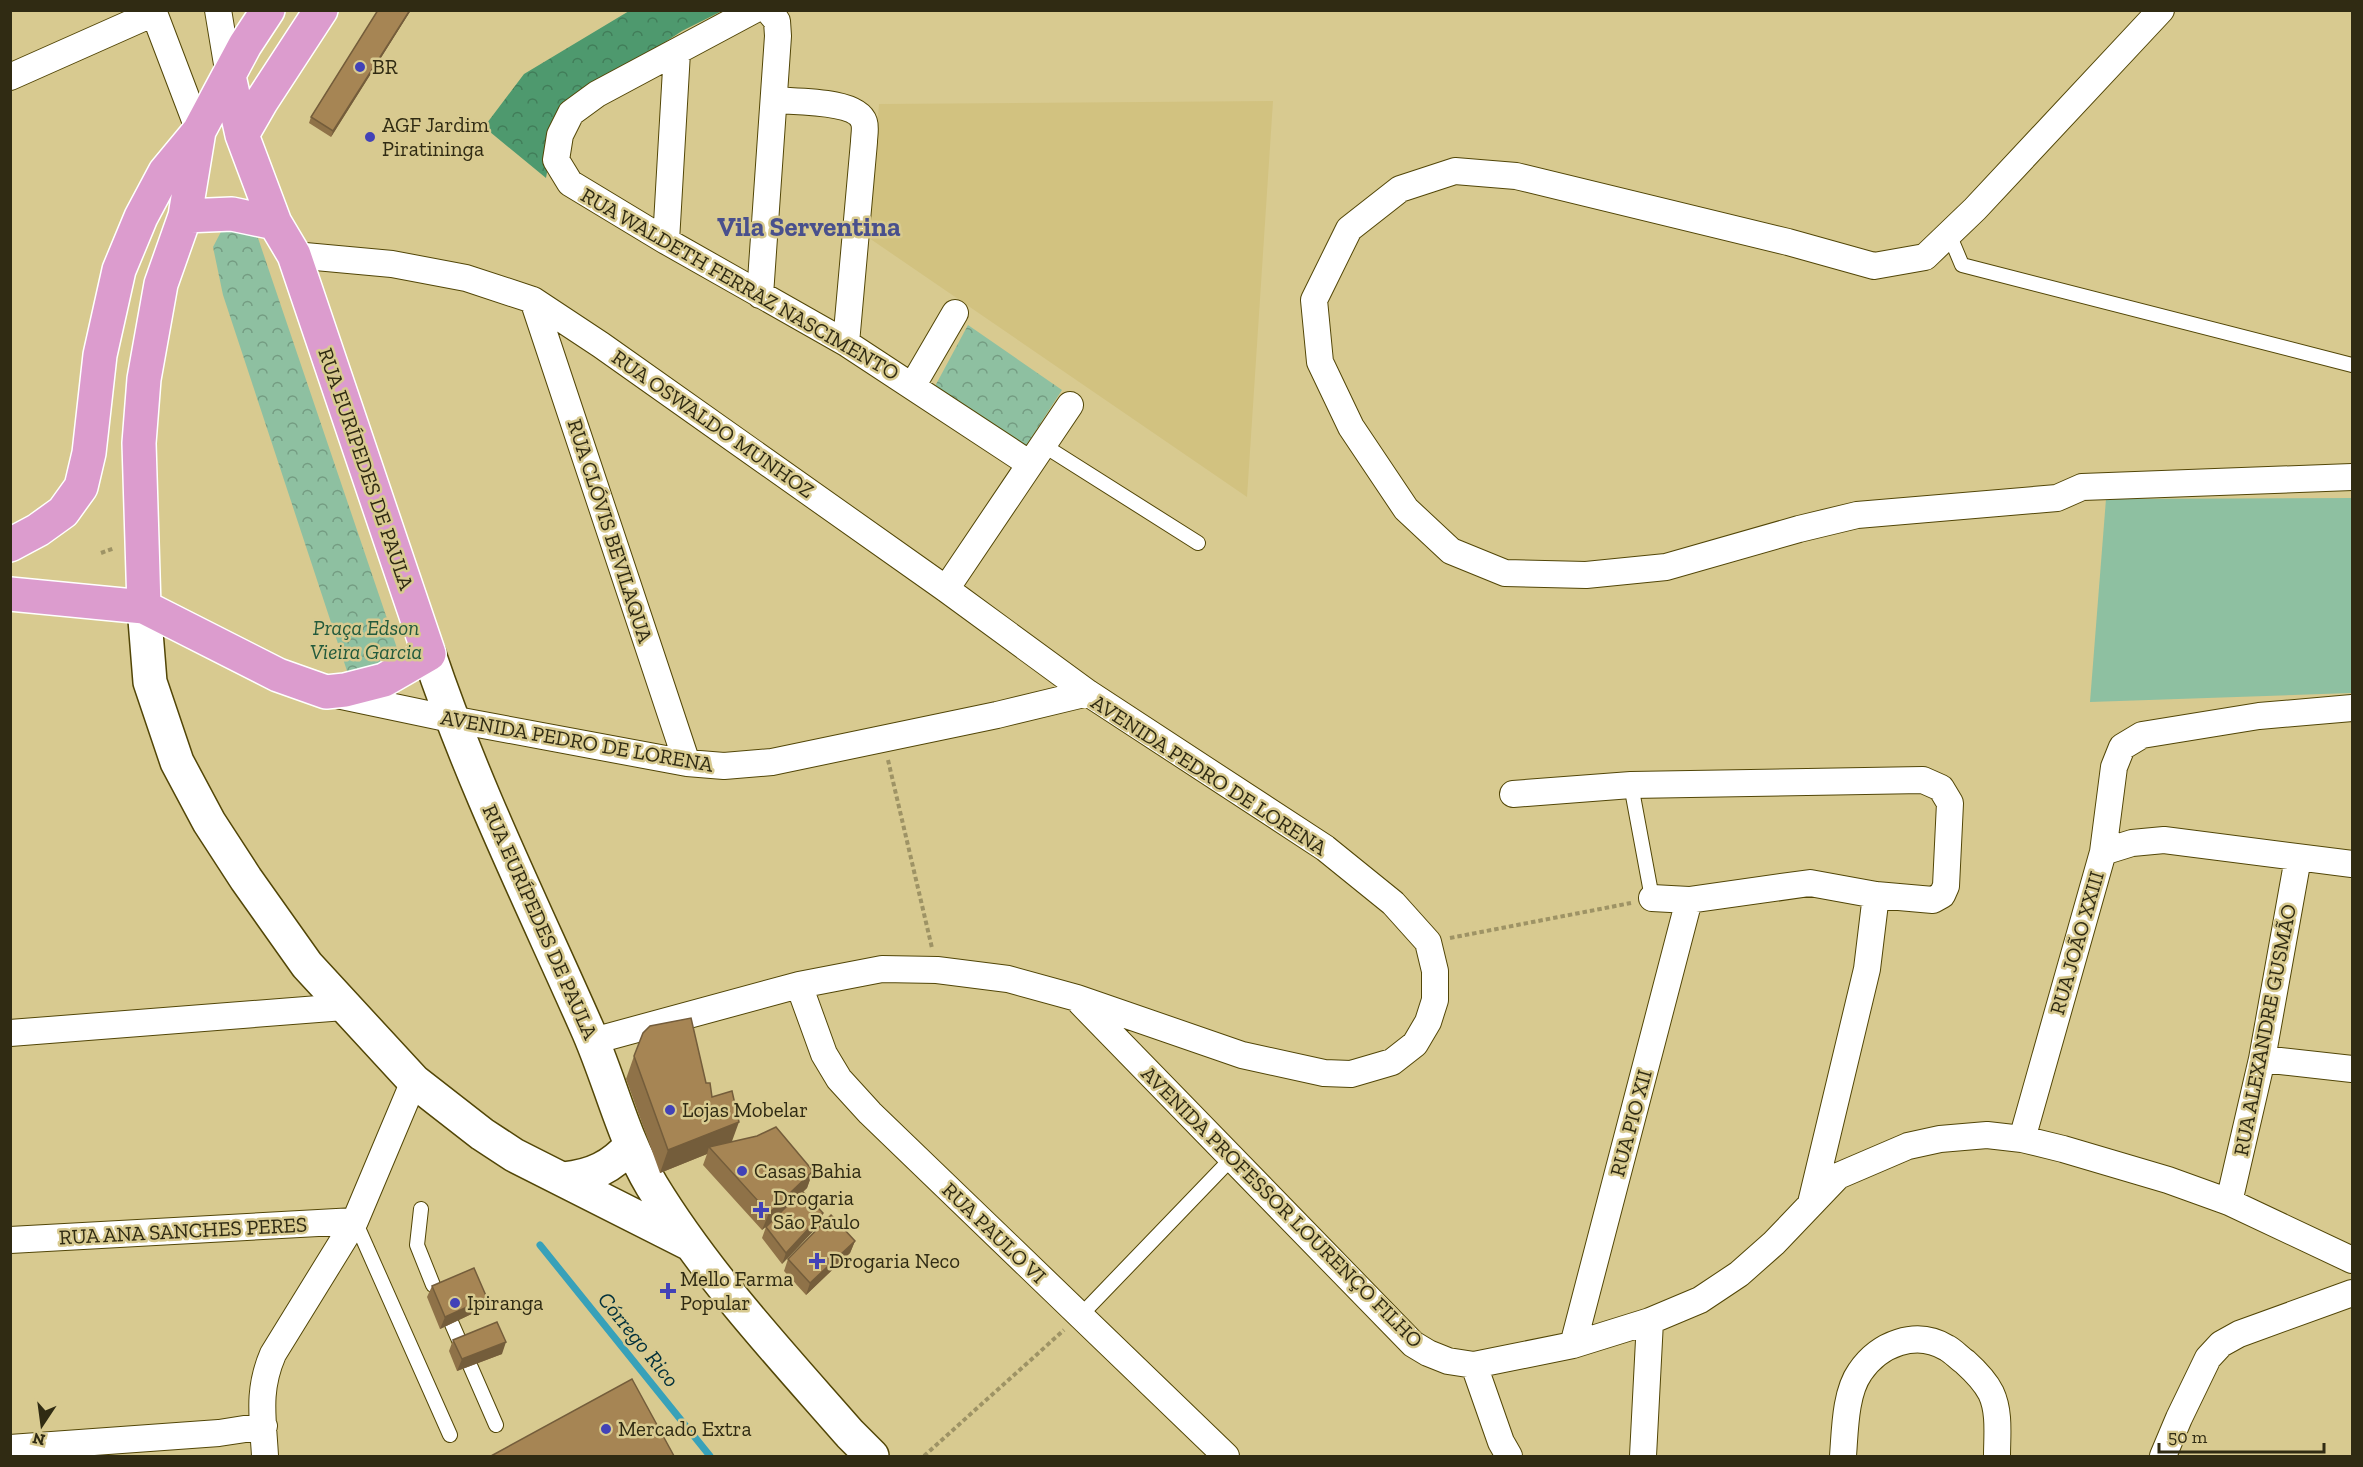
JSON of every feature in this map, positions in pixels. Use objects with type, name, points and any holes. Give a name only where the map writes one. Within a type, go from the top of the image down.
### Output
[{"type":"main road","points":[[10,545],[38,530],[63,512],[81,487],[89,453],[100,354],[119,270],[141,217],[165,172],[199,131],[268,10]]},
{"type":"main road","points":[[242,135],[321,10]]},
{"type":"main road","name":"RUA EURÍPEDES DE PAULA","points":[[229,76],[242,135],[275,223],[294,255],[429,654]]},
{"type":"main road","points":[[10,594],[144,607],[139,443],[144,379],[161,284],[185,216],[199,131]]},
{"type":"main road","points":[[185,216],[232,214],[275,223]]},
{"type":"main road","name":"AVENIDA PEDRO DE LORENA","points":[[144,607],[278,675],[326,692],[365,686],[384,680],[429,654]]},
{"type":"street","name":"RUA EURÍPEDES DE PAULA","points":[[218,10],[229,76]]},
{"type":"street","name":"RUA WALDETH FERRAZ NASCIMENTO","points":[[754,10],[597,94],[571,113],[560,135],[556,160],[570,183],[666,241],[846,343],[913,385],[1036,454]]},
{"type":"street","points":[[760,295],[775,100],[777,21],[768,10]]},
{"type":"street","points":[[2161,10],[1975,209],[1925,257],[1874,266],[1788,242],[1516,176],[1455,171],[1400,189],[1349,230],[1314,300],[1320,362],[1351,427],[1406,509],[1452,551],[1505,573],[1586,575],[1666,567],[1857,515],[2057,498],[2082,487],[2352,477]]},
{"type":"street","points":[[10,78],[154,12],[199,131]]},
{"type":"street","points":[[666,241],[677,52]]},
{"type":"street","points":[[775,100],[837,105],[855,111],[864,122],[846,343]]},
{"type":"street","name":"RUA OSWALDO MUNHOZ","points":[[294,255],[392,264],[466,278],[533,300],[601,345],[946,589],[1088,693]]},
{"type":"street","name":"RUA CLÓVIS BEVILAQUA","points":[[533,300],[687,763]]},
{"type":"street","points":[[913,385],[955,313]]},
{"type":"street","points":[[946,589],[1070,405]]},
{"type":"street","points":[[144,607],[150,682],[177,762],[209,822],[246,879],[308,965],[344,1007],[414,1081],[482,1134],[514,1155],[692,1245]]},
{"type":"street","name":"RUA EURÍPEDES DE PAULA","points":[[429,654],[451,719],[593,1041],[631,1145],[654,1188],[692,1245],[721,1282],[802,1379],[872,1456]]},
{"type":"street","name":"AVENIDA PEDRO DE LORENA","points":[[326,692],[451,719],[687,763],[724,766],[772,762],[1088,693],[1324,848],[1393,903],[1428,942],[1435,971],[1435,1000],[1428,1022],[1414,1044],[1392,1062],[1351,1074],[1324,1073],[1242,1055],[1077,998]]},
{"type":"street","points":[[2103,852],[2114,767],[2122,747],[2142,735],[2259,716],[2352,708]]},
{"type":"street","points":[[1513,794],[1631,785],[1923,780],[1941,788],[1950,803],[1946,886],[1942,895],[1933,900],[1876,895],[1810,883],[1689,900],[1652,898]]},
{"type":"street","name":"RUA JOÃO XXIII","points":[[2022,1139],[2103,852],[2132,843],[2164,840],[2352,864]]},
{"type":"street","name":"RUA ALEXANDRE GUSMÃO","points":[[2229,1202],[2262,1059],[2298,858]]},
{"type":"street","points":[[1810,1203],[1867,969],[1876,895]]},
{"type":"street","name":"RUA PIO XII","points":[[1573,1345],[1689,900]]},
{"type":"street","points":[[593,1041],[799,984],[882,969],[937,970],[1008,979],[1077,998]]},
{"type":"street","name":"RUA PAULO VI","points":[[799,984],[824,1054],[839,1079],[870,1113],[1226,1456]]},
{"type":"street","name":"AVENIDA PROFESSOR LOURENÇO FILHO","points":[[1077,998],[1413,1344],[1448,1361],[1474,1365],[1573,1345],[1650,1321],[1700,1300],[1739,1274],[1774,1243],[1838,1176],[1908,1146],[1940,1139],[1987,1135],[2022,1139],[2168,1180],[2229,1202],[2352,1260]]},
{"type":"street","points":[[10,1033],[344,1007]]},
{"type":"street","points":[[2262,1059],[2352,1069]]},
{"type":"street","points":[[265,1456],[261,1396],[265,1373],[273,1354],[355,1221],[414,1081]]},
{"type":"street","points":[[564,1179],[585,1176],[607,1167],[620,1158],[631,1145]]},
{"type":"street","name":"RUA ANA SANCHES PERES","points":[[10,1240],[355,1221]]},
{"type":"street","points":[[2163,1456],[2208,1358],[2221,1344],[2239,1334],[2352,1293]]},
{"type":"street","points":[[1643,1456],[1650,1321]]},
{"type":"street","points":[[1844,1456],[1845,1424],[1858,1374],[1874,1354],[1896,1342],[1924,1339],[1947,1347],[1977,1373],[1991,1394],[1997,1413],[1997,1456]]},
{"type":"street","points":[[1474,1365],[1501,1443],[1509,1456]]},
{"type":"street","points":[[10,1448],[219,1433],[264,1426]]},
{"type":"lane","points":[[1949,234],[1962,265],[2352,365]]},
{"type":"lane","points":[[1036,454],[1198,543]]},
{"type":"lane","points":[[1631,785],[1652,898]]},
{"type":"lane","points":[[1080,1316],[1233,1157]]},
{"type":"lane","points":[[421,1209],[417,1245],[434,1284]]},
{"type":"lane","points":[[355,1221],[450,1435]]},
{"type":"lane","points":[[448,1315],[496,1425]]},
{"type":"path","points":[[101,554],[116,548]]},
{"type":"path","points":[[884,739],[937,970]]},
{"type":"path","points":[[1428,942],[1652,898]]},
{"type":"path","points":[[924,1456],[1080,1316]]},
{"type":"shaded area","points":[[1273,101],[1247,497],[869,238],[879,104]]},
{"type":"green space","points":[[629,11],[722,11],[682,31],[558,113],[546,178],[484,127],[524,74]]},
{"type":"green space","name":"Praça Edson Vieira Garcia","points":[[224,226],[258,238],[400,657],[350,680],[223,295],[213,247]]},
{"type":"green space","points":[[968,325],[1062,390],[1024,449],[934,388]]},
{"type":"green space","points":[[2352,498],[2352,693],[2090,702],[2106,499]]},
{"type":"building","name":"BR","points":[[378,10],[410,10],[333,131],[311,117]]},
{"type":"building","name":"Lojas Mobelar","points":[[691,1018],[706,1083],[710,1083],[712,1097],[732,1091],[739,1122],[668,1150],[634,1056],[643,1033],[650,1026]]},
{"type":"building","points":[[776,1127],[813,1171],[769,1213],[709,1147],[757,1136]]},
{"type":"building","points":[[802,1191],[823,1213],[786,1253],[766,1227]]},
{"type":"building","points":[[831,1215],[855,1241],[810,1283],[788,1259]]},
{"type":"building","name":"Ipiranga","points":[[474,1268],[487,1298],[445,1317],[432,1286]]},
{"type":"building","points":[[497,1322],[506,1342],[462,1359],[453,1340]]},
{"type":"building","points":[[632,1379],[674,1456],[491,1456]]},
{"type":"waterway","name":"Córrego Rico","points":[[540,1245],[710,1456]]},
{"type":"place","name":"BR","points":[[360,67]]},
{"type":"place","name":"AGF Jardim Piratininga","points":[[370,137]]},
{"type":"place","name":"Lojas Mobelar","points":[[670,1110]]},
{"type":"place","name":"Casas Bahia","points":[[742,1171]]},
{"type":"place","name":"Drogaria São Paulo","points":[[761,1210]]},
{"type":"place","name":"Drogaria Neco","points":[[817,1261]]},
{"type":"place","name":"Mello Farma Popular","points":[[668,1291]]},
{"type":"place","name":"Ipiranga","points":[[455,1303]]},
{"type":"place","name":"Mercado Extra","points":[[606,1429]]},
{"type":"district","name":"Vila Serventina","points":[[809,227]]}]
